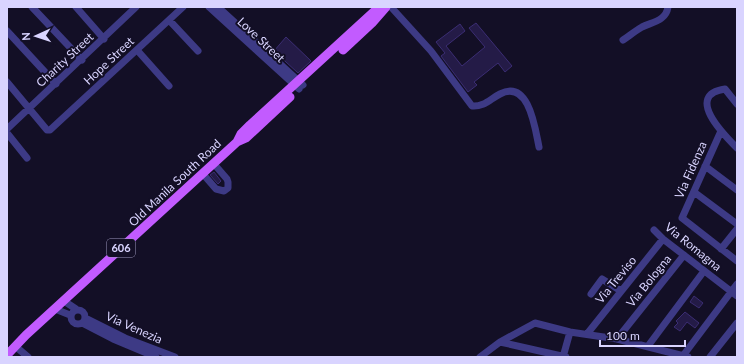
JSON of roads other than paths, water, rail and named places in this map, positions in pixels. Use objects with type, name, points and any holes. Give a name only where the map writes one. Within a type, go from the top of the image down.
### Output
[{"type":"main road","name":"Old Manila South Road","points":[[7,355],[64,300],[237,142],[246,138],[379,7]]},
{"type":"main road","name":"Old Manila South Road","points":[[299,85],[372,24],[386,7]]},
{"type":"street","points":[[32,7],[82,60]]},
{"type":"street","points":[[76,7],[104,39]]},
{"type":"street","name":"Charity Street","points":[[7,129],[82,60],[136,7]]},
{"type":"street","name":"Hope Street","points":[[30,107],[48,131],[183,7]]},
{"type":"street","name":"Love Street","points":[[209,7],[299,85]]},
{"type":"street","name":"Love Street","points":[[218,7],[299,85]]},
{"type":"street","points":[[391,7],[431,51],[472,106],[480,107],[501,93],[513,91],[522,96],[528,103],[538,147]]},
{"type":"street","points":[[623,40],[643,26],[657,21],[665,15],[668,7]]},
{"type":"street","points":[[169,20],[198,51]]},
{"type":"street","points":[[7,31],[56,84]]},
{"type":"street","points":[[137,50],[169,86]]},
{"type":"street","points":[[7,82],[30,107]]},
{"type":"street","points":[[737,104],[725,89],[715,91],[708,98],[709,114],[721,131],[737,148]]},
{"type":"street","name":"Via Fidenza","points":[[721,131],[682,218],[721,250]]},
{"type":"street","points":[[7,133],[27,158]]},
{"type":"street","points":[[203,174],[218,190],[224,191],[228,188],[227,179],[214,164]]},
{"type":"street","points":[[705,166],[737,190]]},
{"type":"street","points":[[694,192],[737,224]]},
{"type":"street","points":[[737,229],[721,250],[737,261]]},
{"type":"street","name":"Via Romagna","points":[[654,230],[663,239],[734,294]]},
{"type":"street","name":"Via Treviso","points":[[587,334],[663,239]]},
{"type":"street","name":"Via Bologna","points":[[617,339],[684,255]]},
{"type":"street","points":[[648,346],[704,271]]},
{"type":"street","points":[[591,294],[602,279],[621,291]]},
{"type":"street","points":[[480,357],[500,342],[535,323],[570,332],[617,339],[648,346],[684,357],[734,294],[737,284]]},
{"type":"street","points":[[55,309],[70,316],[71,320],[75,324],[84,320],[83,311],[76,309],[64,300]]},
{"type":"street","points":[[70,316],[76,309]]},
{"type":"street","name":"Via Venezia","points":[[84,320],[114,340],[156,357]]},
{"type":"street","name":"Via Venezia","points":[[84,320],[125,338],[175,357]]},
{"type":"street","points":[[710,357],[737,323]]},
{"type":"street","points":[[500,342],[564,357],[570,332]]},
{"type":"street","points":[[15,346],[28,357]]}]
